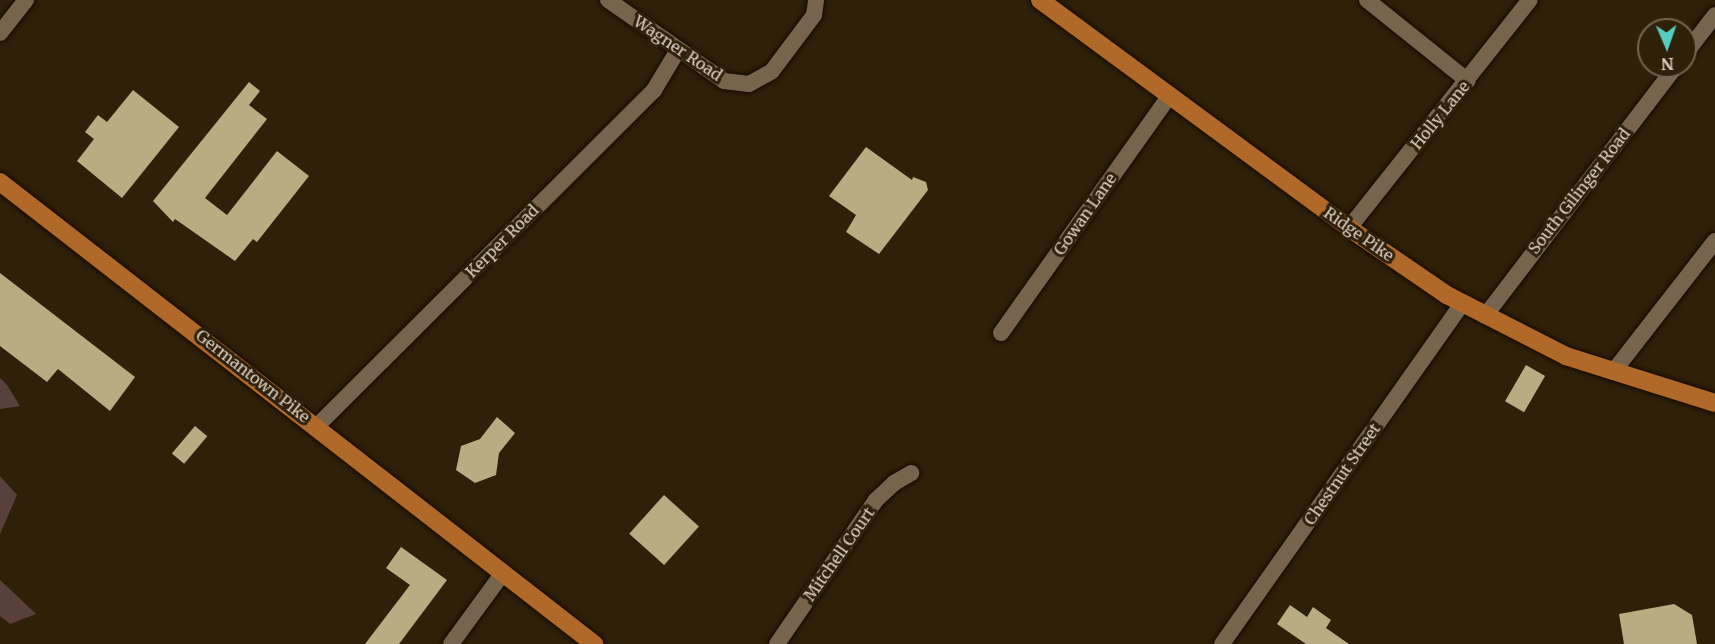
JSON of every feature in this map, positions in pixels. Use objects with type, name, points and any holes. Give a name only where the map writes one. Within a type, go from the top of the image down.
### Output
[{"type":"main road","name":"Ridge Pike","points":[[1040,0],[1349,228],[1462,304],[1566,356],[1715,402]]},
{"type":"main road","name":"Germantown Pike","points":[[0,182],[317,426],[594,644]]},
{"type":"street","points":[[0,33],[26,0]]},
{"type":"street","name":"Wagner Road","points":[[608,0],[724,81],[749,84],[772,71],[814,15],[816,0]]},
{"type":"street","points":[[1366,0],[1468,81]]},
{"type":"street","name":"Holly Lane","points":[[1349,228],[1468,81],[1530,0]]},
{"type":"street","points":[[1697,38],[1715,15]]},
{"type":"street","name":"Kerper Road","points":[[317,426],[654,90],[678,50]]},
{"type":"street","name":"South Gilinger Road","points":[[1485,316],[1667,78]]},
{"type":"street","name":"Gowan Lane","points":[[1001,333],[1170,95]]},
{"type":"street","points":[[1613,372],[1715,242]]},
{"type":"street","name":"Chestnut Street","points":[[1222,644],[1462,304]]},
{"type":"street","name":"Mitchell Court","points":[[777,644],[876,500],[894,483],[911,473]]},
{"type":"street","points":[[451,644],[503,573]]},
{"type":"shaded area","points":[[0,378],[7,385],[20,406],[0,409]]},
{"type":"shaded area","points":[[0,476],[17,495],[0,534]]},
{"type":"shaded area","points":[[0,580],[36,614],[10,624],[0,616]]},
{"type":"building","points":[[249,82],[260,91],[249,105],[267,119],[205,198],[227,215],[277,151],[309,176],[257,242],[253,239],[235,261],[175,219],[173,222],[153,201]]},
{"type":"building","points":[[133,90],[179,127],[122,198],[77,161],[94,139],[85,132],[98,115],[107,122]]},
{"type":"building","points":[[866,147],[912,180],[913,177],[926,182],[928,190],[879,254],[846,232],[856,215],[829,196]]},
{"type":"building","points":[[0,273],[135,377],[110,411],[58,369],[47,382],[0,346]]},
{"type":"building","points":[[1526,365],[1545,376],[1524,412],[1505,401]]},
{"type":"building","points":[[497,417],[515,433],[499,453],[496,475],[475,483],[456,470],[461,446],[480,439]]},
{"type":"building","points":[[195,426],[207,436],[184,464],[172,454]]},
{"type":"building","points":[[664,495],[699,526],[664,565],[629,534]]},
{"type":"building","points":[[401,547],[447,580],[399,644],[365,644],[410,585],[386,568]]},
{"type":"building","points":[[1674,604],[1692,615],[1697,644],[1624,644],[1619,614]]},
{"type":"building","points":[[1290,605],[1307,617],[1313,607],[1331,620],[1326,628],[1349,644],[1306,644],[1277,624]]}]
